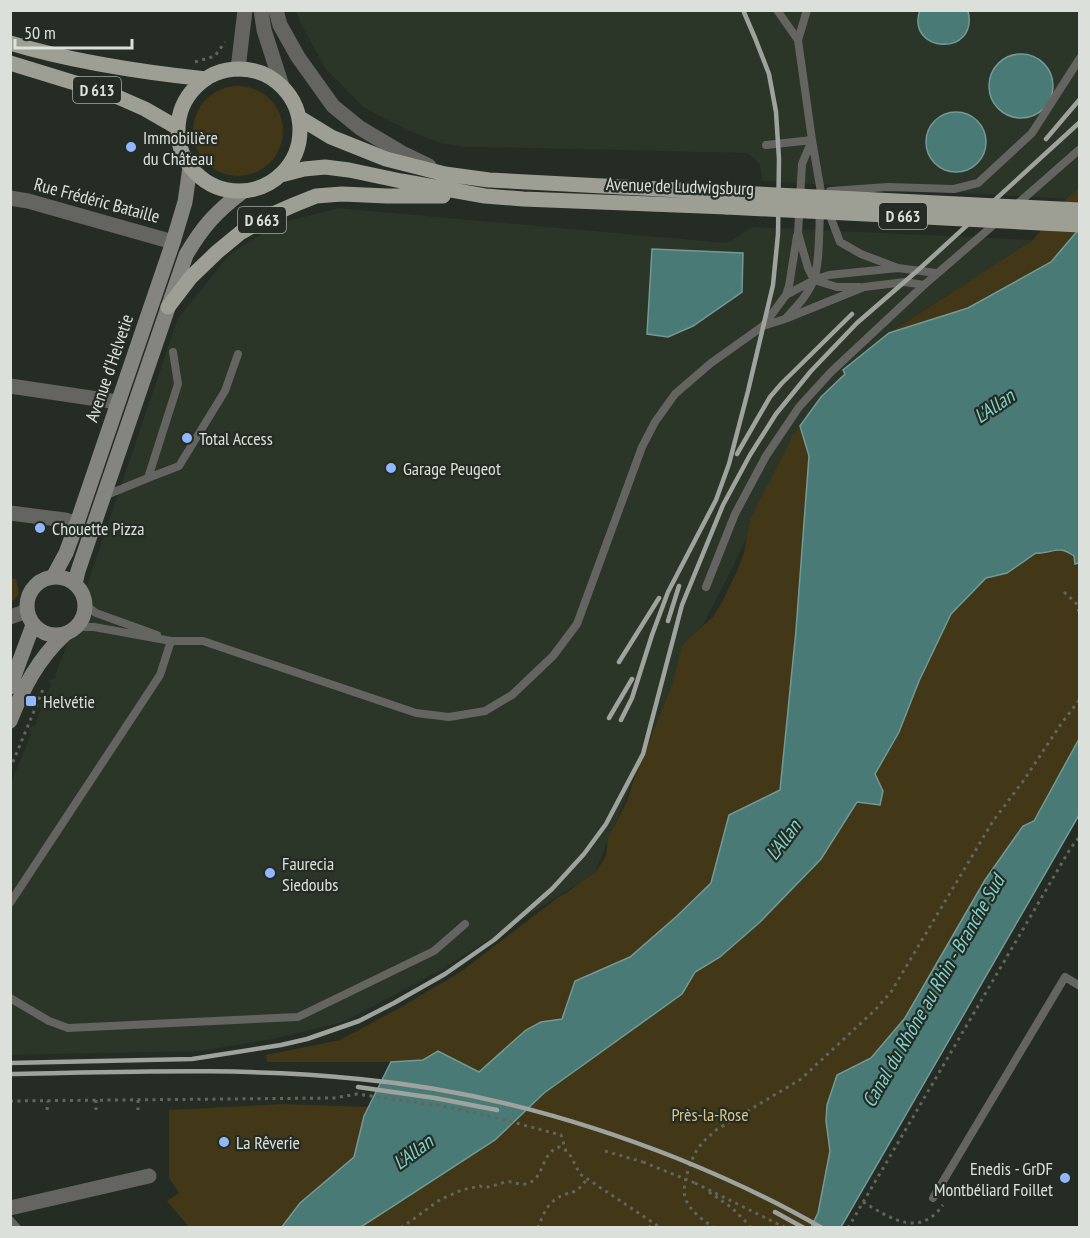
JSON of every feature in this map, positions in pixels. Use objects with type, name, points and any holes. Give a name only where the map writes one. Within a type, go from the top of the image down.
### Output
[{"type":"main road","name":"D 613","points":[[10,43],[78,60],[206,79]]},
{"type":"main road","name":"D 613","points":[[10,63],[111,94],[145,109],[178,128]]},
{"type":"main road","points":[[238,69],[269,76],[282,86],[293,101],[300,118],[300,139],[294,159],[281,175],[270,184],[242,192],[222,190],[204,181],[190,167],[180,146],[178,128],[182,109],[192,92],[206,79],[221,72],[238,69]]},
{"type":"main road","name":"Avenue de Ludwigsburg","points":[[300,118],[331,137],[386,159],[445,174],[489,180],[1080,210]]},
{"type":"main road","name":"Avenue d'Helvetie","points":[[52,578],[66,553],[77,523],[173,242],[185,202],[190,167]]},
{"type":"main road","name":"Avenue de Ludwigsburg","points":[[281,175],[325,167],[485,196],[523,200],[727,207],[1080,225]]},
{"type":"main road","name":"Avenue d'Helvetie","points":[[75,584],[186,255],[197,236],[222,207],[242,192]]},
{"type":"main road","name":"D 663","points":[[168,308],[191,277],[240,232],[273,214],[316,196],[342,194],[485,196]]},
{"type":"main road","points":[[10,687],[30,618],[28,602],[30,593],[43,580],[52,578],[61,578],[75,584],[84,597],[85,613],[82,620],[52,646],[34,669],[10,721]]},
{"type":"main road","points":[[30,618],[40,631],[47,634],[56,636],[71,631]]},
{"type":"street","points":[[238,69],[245,10]]},
{"type":"street","points":[[261,10],[264,30],[282,86]]},
{"type":"street","name":"Avenue de Ludwigsburg","points":[[278,18],[298,57],[333,106],[360,128],[402,153],[445,174]]},
{"type":"street","name":"Rue Frédéric Bataille","points":[[10,198],[173,242]]},
{"type":"street","points":[[10,386],[118,402]]},
{"type":"street","points":[[10,513],[77,523]]},
{"type":"street","points":[[10,617],[30,618]]},
{"type":"street","points":[[10,1208],[149,1176]]},
{"type":"lane","points":[[777,10],[798,40]]},
{"type":"lane","points":[[807,10],[798,40],[812,140],[821,192],[840,242],[861,254],[898,268],[936,273]]},
{"type":"lane","points":[[821,192],[888,187],[954,189],[978,183],[1032,134],[1080,58]]},
{"type":"lane","points":[[766,145],[812,140]]},
{"type":"lane","points":[[763,326],[786,295],[789,286],[798,233],[802,164],[812,140]]},
{"type":"lane","points":[[706,587],[735,514],[765,456],[799,407],[831,372],[936,273],[1080,149]]},
{"type":"lane","points":[[785,319],[806,296],[814,280],[821,192]]},
{"type":"lane","points":[[798,233],[808,268],[814,280],[837,287],[864,287],[905,282],[924,285]]},
{"type":"lane","points":[[786,295],[814,280],[830,275],[898,268]]},
{"type":"lane","points":[[71,631],[94,627],[171,641],[203,641],[416,712],[449,717],[485,711],[512,695],[553,656],[577,624],[642,447],[655,422],[675,394],[711,363],[763,326],[864,287]]},
{"type":"lane","points":[[148,478],[178,384],[173,352]]},
{"type":"lane","points":[[104,496],[179,466],[225,391],[238,354]]},
{"type":"lane","points":[[85,605],[96,613],[171,641]]},
{"type":"lane","points":[[10,903],[160,675],[171,641]]},
{"type":"lane","points":[[10,998],[49,1021],[68,1028],[298,1017],[434,951],[465,924]]},
{"type":"lane","points":[[933,1198],[1065,977],[1080,986]]},
{"type":"lane","points":[[10,1220],[17,1227]]},
{"type":"path","points":[[195,62],[215,56],[225,44],[229,28],[243,28]]},
{"type":"path","points":[[1064,592],[1076,603],[1080,614]]},
{"type":"path","points":[[715,1227],[696,1214],[685,1197],[684,1185],[697,1150],[716,1130],[801,1079],[875,1010],[891,992],[993,821],[1080,699]]},
{"type":"path","points":[[848,1227],[1070,849],[1080,836]]},
{"type":"path","points":[[10,1101],[334,1098],[357,1094],[448,1107],[561,1136],[566,1151],[580,1174],[661,1227]]},
{"type":"path","points":[[96,1100],[96,1110]]},
{"type":"path","points":[[138,1100],[138,1110]]},
{"type":"path","points":[[47,1110],[48,1101]]},
{"type":"path","points":[[401,1227],[441,1199],[462,1190],[480,1186],[487,1188],[505,1182],[523,1184],[530,1182],[536,1178],[552,1150],[559,1147],[566,1151]]},
{"type":"path","points":[[605,1151],[643,1162],[695,1183],[786,1227]]},
{"type":"path","points":[[538,1227],[552,1202],[577,1191],[587,1179]]},
{"type":"path","points":[[703,1187],[732,1208],[750,1227]]},
{"type":"path","points":[[863,1202],[907,1225],[929,1222],[944,1204]]},
{"type":"path","points":[[409,1221],[413,1227]]},
{"type":"path","points":[[649,1227],[652,1222]]},
{"type":"shaded area","points":[[296,11],[1079,11],[1079,187],[1066,199],[762,181],[760,165],[747,153],[465,147],[440,143],[405,129],[363,107],[325,68]]},
{"type":"shaded area","points":[[338,208],[727,243],[752,227],[1033,240],[889,333],[843,370],[845,374],[821,397],[800,426],[730,573],[671,687],[595,873],[439,971],[343,1022],[273,1039],[200,1051],[11,1055],[10,785],[31,734],[29,728],[37,724],[41,710],[39,705],[47,701],[45,698],[51,685],[49,681],[56,677],[178,318],[230,254],[278,224]]},
{"type":"green space","points":[[238,86],[255,90],[270,99],[279,114],[283,131],[279,148],[270,163],[255,172],[238,176],[221,172],[206,163],[197,148],[193,131],[197,114],[206,99],[221,90]]},
{"type":"green space","points":[[1079,187],[1079,229],[1051,262],[968,308],[889,333],[1033,240],[1066,199]]},
{"type":"green space","points":[[800,426],[809,456],[796,630],[780,790],[729,815],[711,883],[630,957],[576,981],[562,1019],[541,1022],[526,1030],[479,1073],[438,1051],[423,1060],[267,1062],[266,1055],[340,1040],[403,1006],[462,971],[557,898],[595,873],[606,856],[608,838],[627,801],[671,687],[681,648],[713,617],[722,602],[744,553],[750,520],[793,435]]},
{"type":"green space","name":"Près-la-Rose","points":[[1054,549],[1068,552],[1074,556],[1075,563],[1080,563],[1079,739],[1034,821],[1023,826],[985,880],[905,1018],[871,1058],[837,1075],[827,1105],[826,1121],[830,1151],[818,1213],[811,1227],[361,1228],[495,1140],[544,1093],[682,994],[695,972],[720,957],[760,922],[821,859],[858,802],[883,791],[875,774],[899,732],[919,681],[951,614],[986,578],[1007,573],[1036,553],[1043,554]]},
{"type":"green space","points":[[11,578],[16,579],[19,594],[11,603]]},
{"type":"green space","points":[[282,1104],[369,1107],[364,1117],[354,1157],[300,1203],[281,1227],[189,1227],[167,1201],[179,1193],[169,1178],[169,1110]]},
{"type":"water","points":[[920,10],[968,11],[968,26],[963,37],[954,43],[931,42],[923,35],[918,24]]},
{"type":"water","points":[[1021,54],[1039,60],[1047,68],[1053,86],[1047,104],[1039,112],[1021,118],[1003,112],[995,104],[989,86],[995,68],[1003,60]]},
{"type":"water","points":[[950,112],[962,112],[973,117],[981,125],[986,142],[984,154],[973,167],[962,172],[950,172],[939,167],[931,159],[926,148],[926,136],[931,125],[939,117]]},
{"type":"water","name":"L'Allan","points":[[1079,229],[1079,563],[1075,564],[1074,556],[1063,550],[1036,553],[1007,573],[986,578],[951,614],[919,681],[899,732],[875,774],[883,791],[880,805],[857,802],[821,859],[760,922],[720,957],[695,972],[682,994],[544,1093],[495,1140],[361,1227],[281,1228],[300,1203],[354,1157],[364,1116],[391,1062],[423,1060],[438,1051],[479,1072],[526,1030],[541,1022],[562,1019],[575,981],[630,957],[711,883],[729,815],[780,790],[796,630],[809,456],[800,426],[821,397],[845,374],[843,370],[889,333],[968,308],[1051,262]]},
{"type":"water","points":[[652,249],[743,253],[742,292],[693,326],[668,337],[647,334]]},
{"type":"water","name":"Canal du Rhône au Rhin - Branche Sud","points":[[1079,739],[1079,815],[841,1227],[811,1227],[818,1213],[830,1151],[826,1121],[827,1105],[837,1075],[871,1058],[905,1018],[985,880],[1023,826],[1034,821]]},
{"type":"railway","points":[[621,720],[632,698],[668,592],[716,500],[729,464],[773,285],[778,234],[779,159],[776,112],[769,74],[743,10]]},
{"type":"railway","points":[[1046,139],[1080,99]]},
{"type":"railway","points":[[10,1063],[192,1059],[307,1039],[359,1021],[445,974],[494,940],[552,889],[584,854],[606,824],[643,754],[682,605],[723,505],[750,455],[776,414],[811,371],[857,323],[1080,122]]},
{"type":"railway","points":[[737,454],[770,397],[852,314]]},
{"type":"railway","points":[[668,621],[679,586]]},
{"type":"railway","points":[[619,662],[659,598]]},
{"type":"railway","points":[[609,718],[632,679]]},
{"type":"railway","points":[[10,1074],[185,1071],[273,1073],[359,1079],[441,1090],[522,1107],[640,1144],[734,1183],[822,1228]]},
{"type":"railway","points":[[358,1087],[497,1110]]},
{"type":"railway","points":[[775,1212],[804,1228]]},
{"type":"place","name":"Immobilière du Château","points":[[131,147]]},
{"type":"place","name":"Total Access","points":[[187,438]]},
{"type":"place","name":"Garage Peugeot","points":[[391,468]]},
{"type":"place","name":"Chouette Pizza","points":[[40,528]]},
{"type":"place","name":"Helvétie","points":[[31,701]]},
{"type":"place","name":"Faurecia Siedoubs","points":[[270,873]]},
{"type":"place","name":"La Rêverie","points":[[224,1142]]},
{"type":"place","name":"Enedis - GrDF Montbéliard Foillet","points":[[1065,1178]]}]
